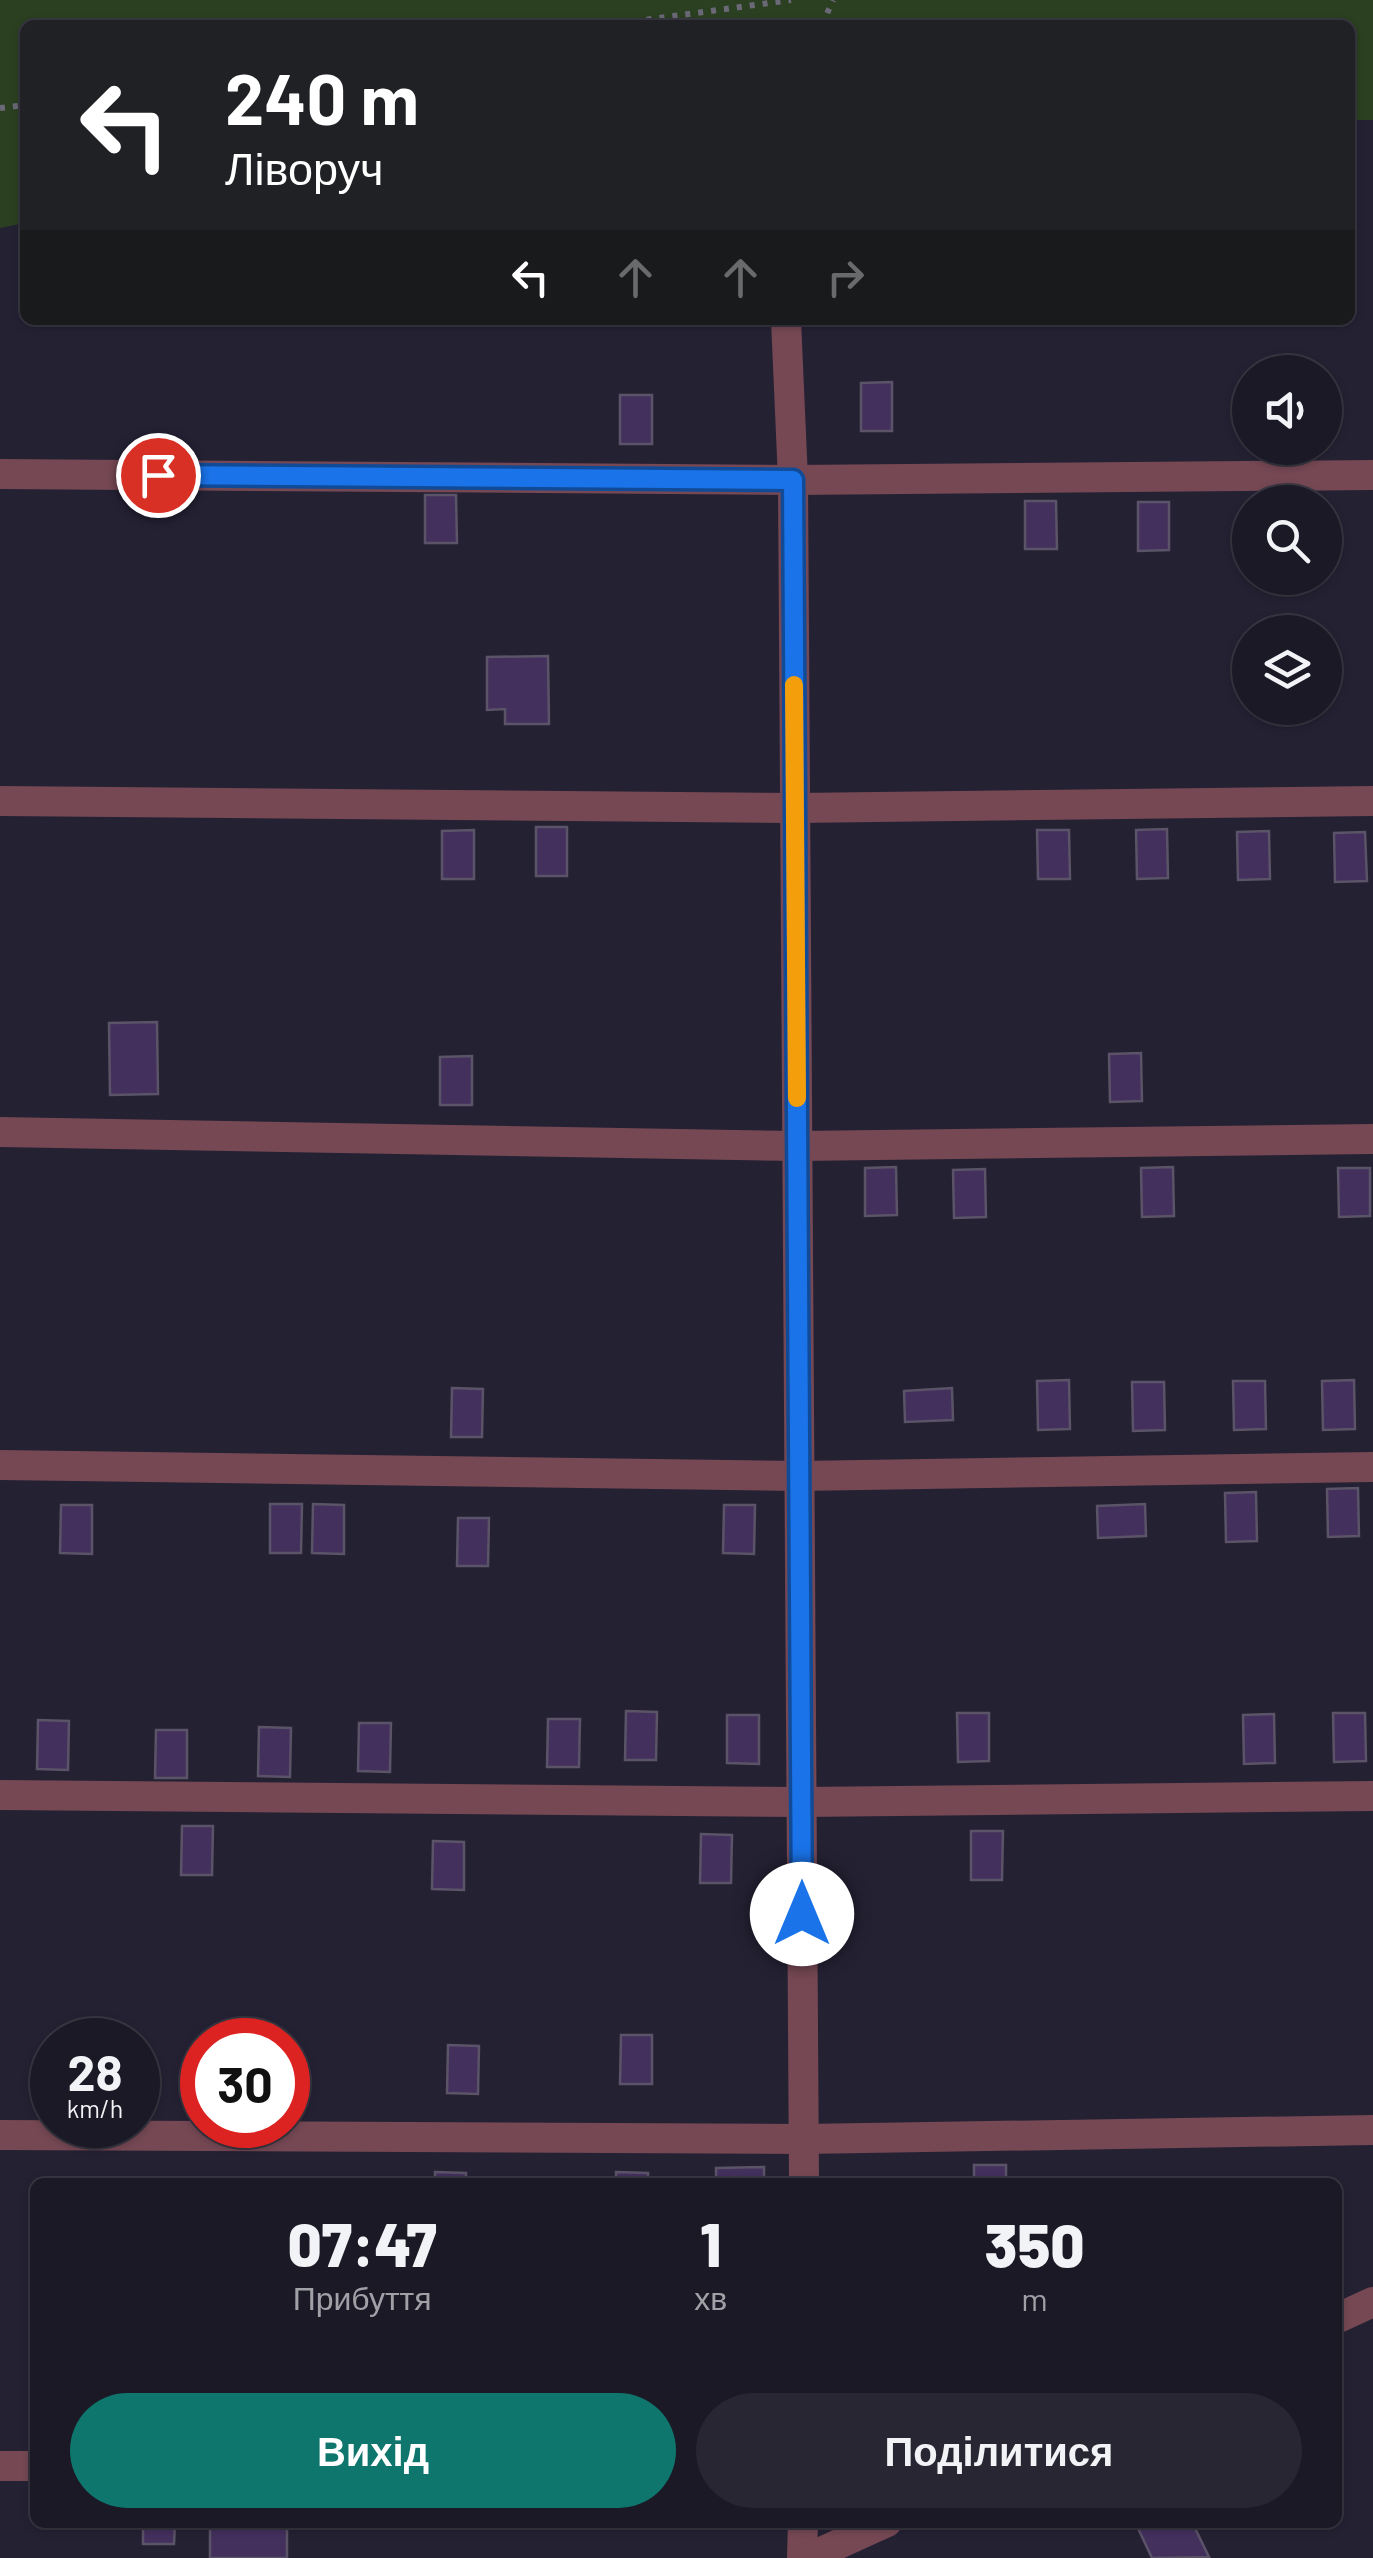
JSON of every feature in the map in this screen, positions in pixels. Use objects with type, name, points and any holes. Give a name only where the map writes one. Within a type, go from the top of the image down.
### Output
[{"type":"street","points":[[786,325],[793,480],[804,2178]]},
{"type":"street","points":[[0,474],[793,480],[1373,475]]},
{"type":"street","points":[[0,801],[795,808],[1373,801]]},
{"type":"street","points":[[0,1132],[797,1146],[1373,1138]]},
{"type":"street","points":[[0,1465],[799,1476],[1373,1467]]},
{"type":"street","points":[[0,1795],[802,1802],[1373,1796]]},
{"type":"street","points":[[0,2135],[804,2139],[1373,2130]]},
{"type":"street","points":[[1342,2316],[1373,2302]]},
{"type":"street","points":[[0,2466],[30,2466]]},
{"type":"street","points":[[803,2528],[805,2558],[872,2528]]},
{"type":"path","points":[[645,20],[791,0]]},
{"type":"green space","points":[[0,0],[1373,0],[1373,120],[1355,120],[1355,20],[20,20],[20,224],[0,228]]},
{"type":"building","points":[[892,382],[892,431],[861,431],[861,383]]},
{"type":"building","points":[[620,395],[652,395],[652,444],[620,444]]},
{"type":"building","points":[[425,495],[456,495],[457,543],[425,543]]},
{"type":"building","points":[[1025,501],[1056,501],[1057,549],[1025,549]]},
{"type":"building","points":[[1138,502],[1169,502],[1169,550],[1138,551]]},
{"type":"building","points":[[548,656],[549,724],[505,724],[505,709],[487,710],[487,657]]},
{"type":"building","points":[[536,827],[567,827],[567,876],[536,876]]},
{"type":"building","points":[[1167,829],[1168,878],[1137,879],[1136,830]]},
{"type":"building","points":[[474,830],[474,879],[442,879],[442,831]]},
{"type":"building","points":[[1037,830],[1069,830],[1070,879],[1038,879]]},
{"type":"building","points":[[1269,831],[1270,879],[1238,880],[1237,832]]},
{"type":"building","points":[[1365,832],[1367,881],[1335,882],[1334,833]]},
{"type":"building","points":[[157,1022],[158,1094],[110,1095],[109,1023]]},
{"type":"building","points":[[1141,1053],[1142,1101],[1110,1102],[1109,1054]]},
{"type":"building","points":[[472,1056],[472,1105],[440,1105],[440,1057]]},
{"type":"building","points":[[896,1167],[897,1215],[865,1216],[865,1168]]},
{"type":"building","points":[[1173,1167],[1174,1216],[1142,1217],[1141,1168]]},
{"type":"building","points":[[1338,1168],[1370,1168],[1370,1216],[1339,1217]]},
{"type":"building","points":[[985,1169],[986,1217],[954,1218],[953,1170]]},
{"type":"building","points":[[1069,1380],[1070,1429],[1038,1430],[1037,1381]]},
{"type":"building","points":[[1354,1380],[1355,1429],[1323,1430],[1322,1381]]},
{"type":"building","points":[[1233,1381],[1265,1381],[1266,1429],[1234,1430]]},
{"type":"building","points":[[1132,1382],[1164,1382],[1165,1430],[1133,1431]]},
{"type":"building","points":[[452,1388],[483,1389],[482,1437],[451,1437]]},
{"type":"building","points":[[952,1388],[953,1420],[905,1422],[904,1391]]},
{"type":"building","points":[[1358,1488],[1359,1536],[1328,1537],[1327,1489]]},
{"type":"building","points":[[1256,1492],[1257,1541],[1226,1542],[1225,1493]]},
{"type":"building","points":[[270,1504],[302,1504],[301,1553],[270,1553]]},
{"type":"building","points":[[313,1504],[344,1505],[344,1554],[312,1553]]},
{"type":"building","points":[[1145,1504],[1146,1536],[1098,1538],[1097,1506]]},
{"type":"building","points":[[61,1505],[92,1505],[92,1554],[60,1553]]},
{"type":"building","points":[[724,1505],[755,1505],[754,1554],[723,1553]]},
{"type":"building","points":[[458,1518],[489,1518],[488,1566],[457,1566]]},
{"type":"building","points":[[626,1711],[657,1712],[656,1760],[625,1760]]},
{"type":"building","points":[[957,1713],[989,1713],[989,1761],[958,1762]]},
{"type":"building","points":[[1333,1713],[1365,1713],[1366,1761],[1334,1762]]},
{"type":"building","points":[[1274,1714],[1275,1763],[1244,1764],[1243,1715]]},
{"type":"building","points":[[727,1715],[759,1715],[759,1764],[727,1763]]},
{"type":"building","points":[[548,1719],[580,1719],[579,1767],[547,1767]]},
{"type":"building","points":[[38,1720],[69,1721],[68,1770],[37,1769]]},
{"type":"building","points":[[359,1723],[391,1723],[390,1772],[358,1771]]},
{"type":"building","points":[[259,1727],[291,1728],[290,1777],[258,1776]]},
{"type":"building","points":[[156,1730],[187,1730],[187,1778],[155,1778]]},
{"type":"building","points":[[182,1826],[213,1826],[212,1875],[181,1875]]},
{"type":"building","points":[[971,1831],[1003,1831],[1002,1880],[971,1880]]},
{"type":"building","points":[[701,1834],[732,1835],[731,1883],[700,1883]]},
{"type":"building","points":[[433,1841],[464,1842],[464,1890],[432,1889]]},
{"type":"building","points":[[621,2035],[652,2035],[652,2084],[620,2084]]},
{"type":"building","points":[[448,2045],[479,2046],[478,2094],[447,2093]]},
{"type":"building","points":[[974,2165],[1006,2165],[1006,2178],[974,2178]]},
{"type":"building","points":[[764,2167],[764,2178],[716,2178],[716,2168]]},
{"type":"building","points":[[435,2172],[466,2173],[466,2178],[435,2178]]},
{"type":"building","points":[[616,2172],[648,2173],[648,2178],[616,2178]]},
{"type":"building","points":[[143,2528],[175,2528],[174,2544],[143,2544]]},
{"type":"building","points":[[210,2528],[287,2528],[287,2558],[210,2558]]},
{"type":"building","points":[[1138,2528],[1195,2528],[1209,2557],[1152,2558]]},
{"type":"slow traffic","points":[[794,685],[797,1098]]},
{"type":"route","points":[[158,475],[793,480],[802,1914]]}]
